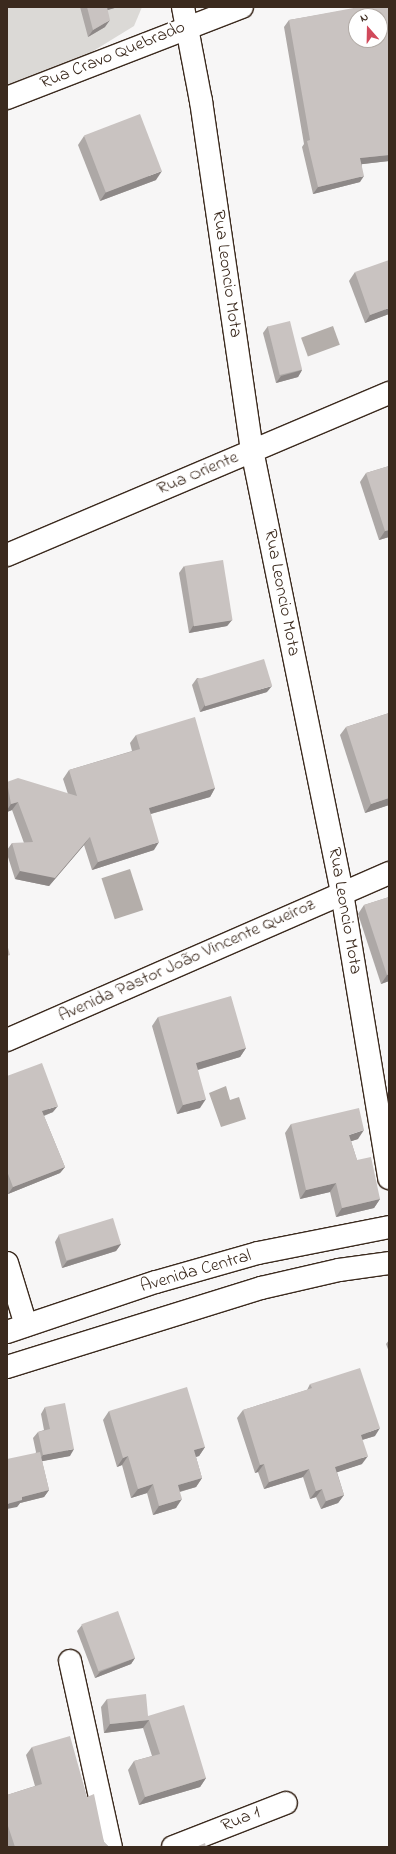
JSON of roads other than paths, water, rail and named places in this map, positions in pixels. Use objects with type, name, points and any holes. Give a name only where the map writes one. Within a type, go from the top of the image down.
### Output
[{"type":"street","name":"Rua Cravo Quebrado","points":[[7,98],[185,17],[242,7]]},
{"type":"street","name":"Rua Leoncio Mota","points":[[185,17],[201,101],[252,450],[342,893],[389,1178]]},
{"type":"street","name":"Rua Oriente","points":[[7,555],[389,393]]},
{"type":"street","name":"Avenida Pastor João Vincente Queiroz","points":[[7,1040],[389,873]]},
{"type":"street","name":"Avenida Central","points":[[17,1329],[156,1282],[258,1253],[389,1227]]},
{"type":"street","points":[[7,1263],[17,1329]]},
{"type":"street","name":"Avenida Central","points":[[7,1367],[261,1288],[339,1270],[389,1263]]},
{"type":"street","points":[[70,1661],[111,1847]]},
{"type":"street","name":"Rua 1","points":[[174,1847],[286,1803]]}]
